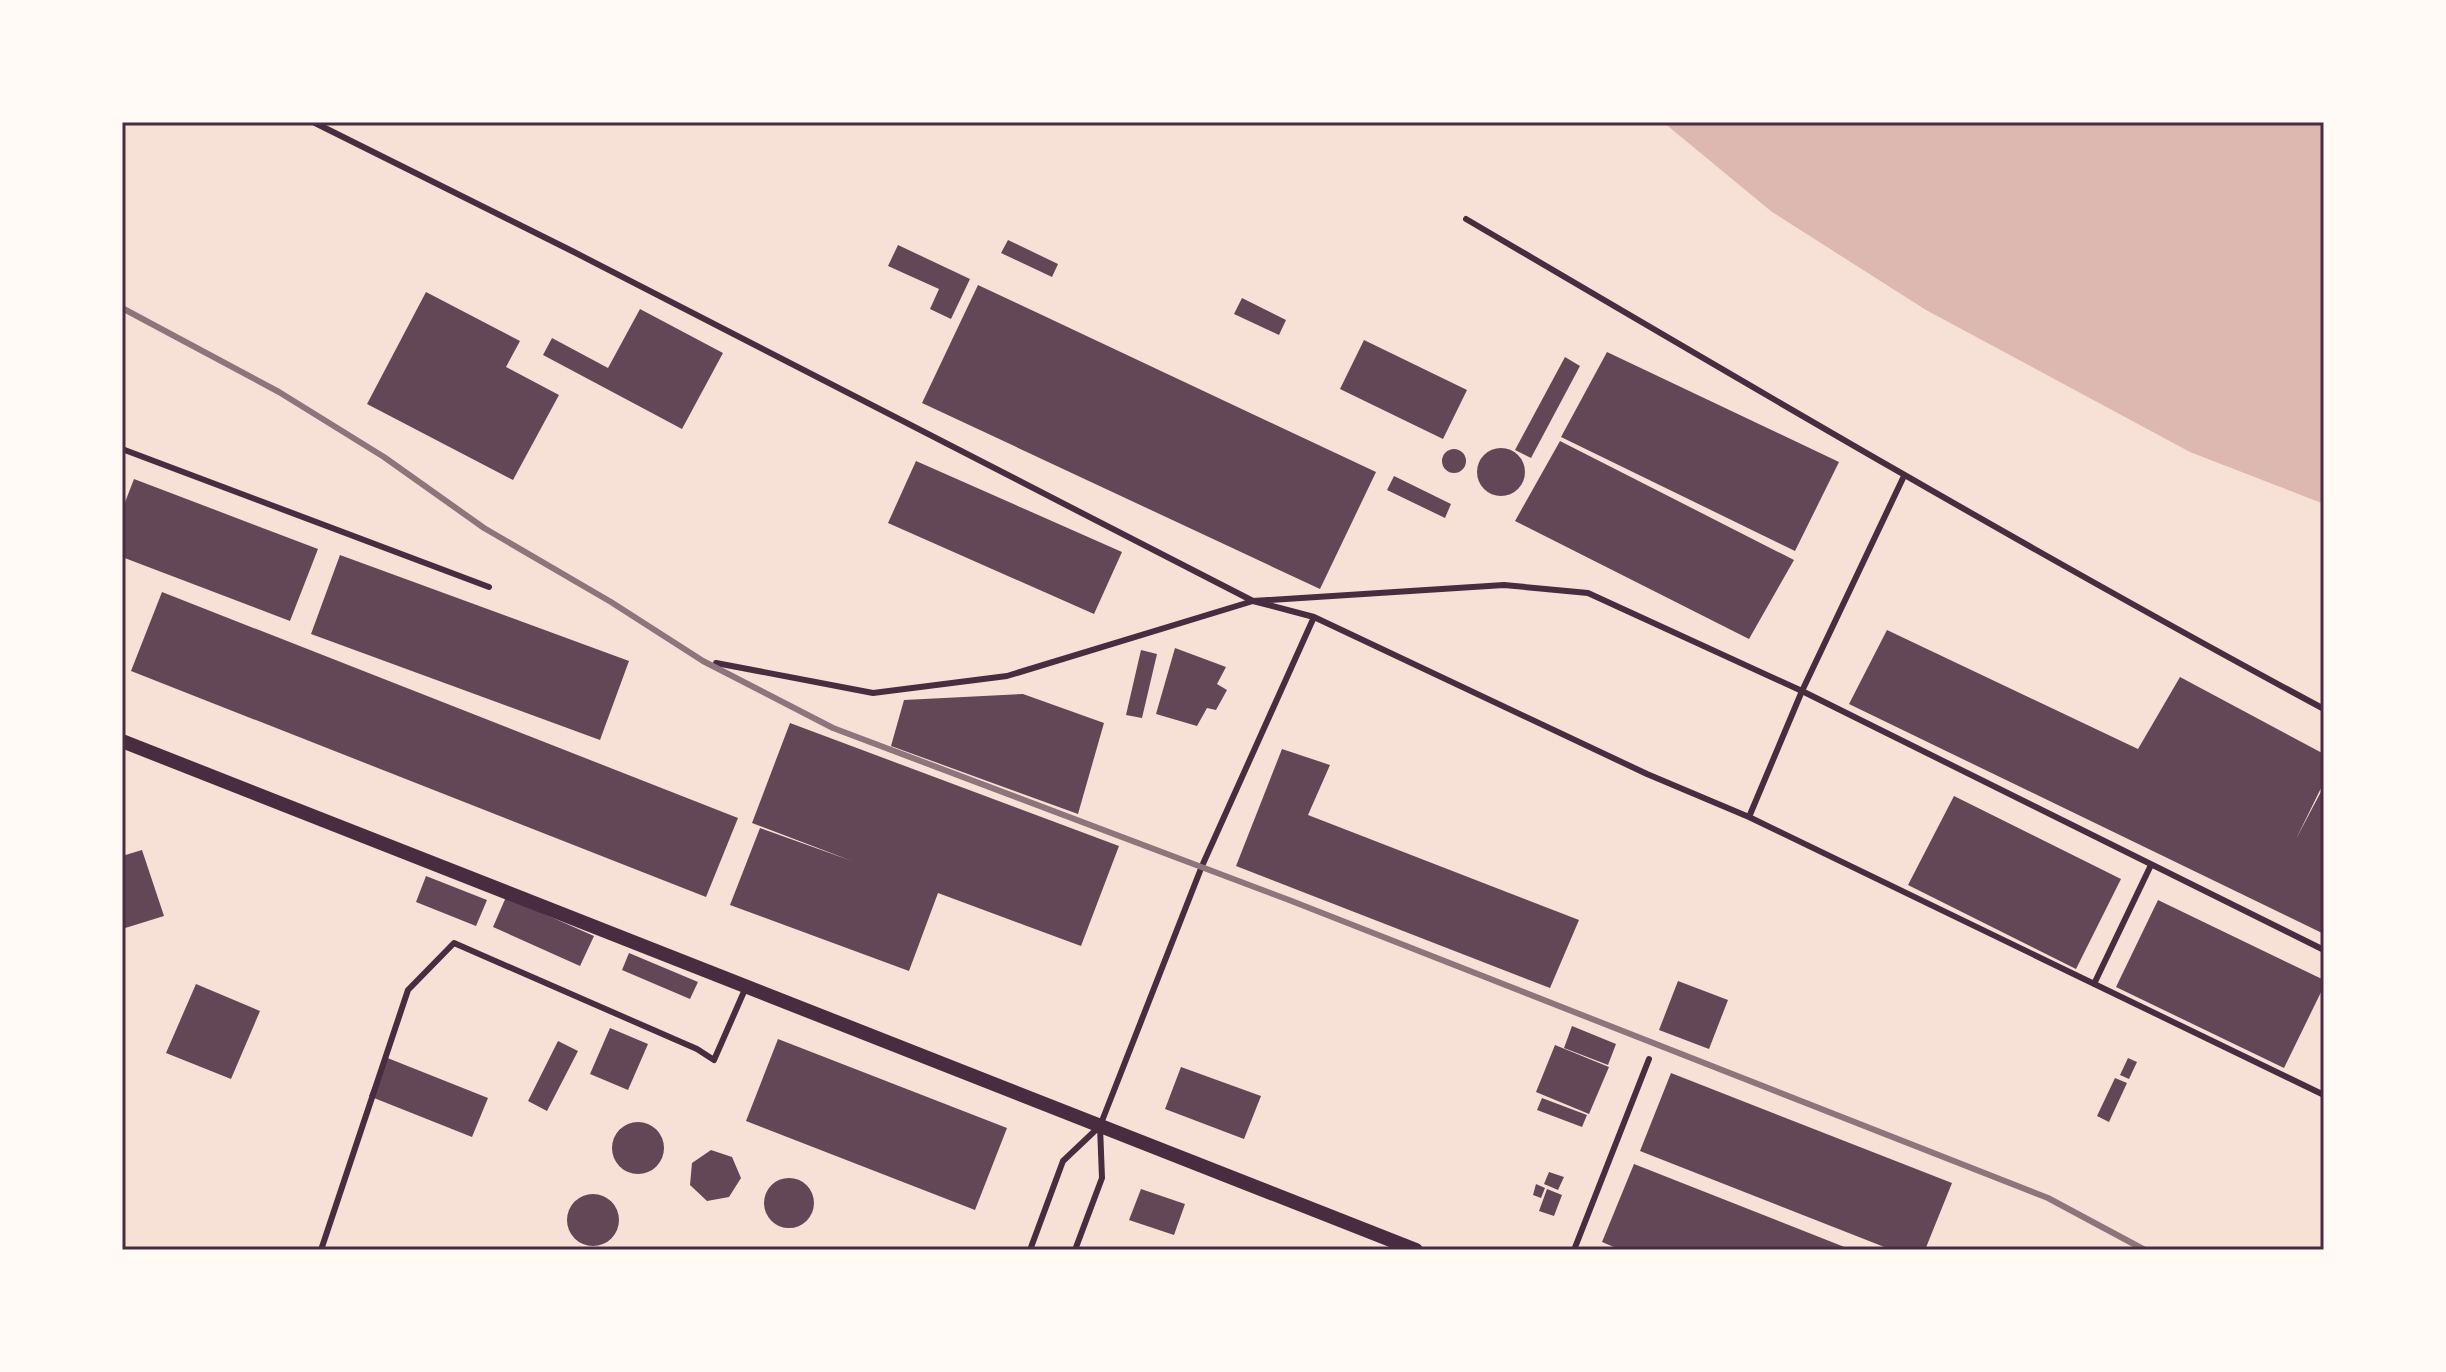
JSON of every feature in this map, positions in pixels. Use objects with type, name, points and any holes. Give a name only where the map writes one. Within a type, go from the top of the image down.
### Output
[{"type":"street","points":[[122,741],[1416,1250]]},
{"type":"lane","points":[[313,122],[586,258],[1253,601],[1314,617],[1647,774],[1749,817],[2324,1095]]},
{"type":"lane","points":[[1466,219],[1904,476],[2324,709]]},
{"type":"lane","points":[[122,449],[489,587]]},
{"type":"lane","points":[[1749,817],[1802,691],[1904,476]]},
{"type":"lane","points":[[716,663],[873,693],[1007,676],[1253,601],[1504,585],[1588,593],[1802,691],[2324,950]]},
{"type":"lane","points":[[1075,1250],[1102,1178],[1100,1126],[1202,866],[1314,617]]},
{"type":"lane","points":[[2094,984],[2151,865]]},
{"type":"lane","points":[[321,1250],[408,990],[454,943],[697,1049],[714,1060],[746,987]]},
{"type":"lane","points":[[1574,1250],[1649,1059]]},
{"type":"lane","points":[[1030,1250],[1063,1161],[1100,1126]]},
{"type":"shaded area","points":[[1663,122],[2324,122],[2324,504],[2190,452],[1926,310],[1772,212]]},
{"type":"building","points":[[1008,240],[1058,264],[1052,277],[1001,253]]},
{"type":"building","points":[[898,245],[970,279],[951,319],[930,309],[939,289],[888,266]]},
{"type":"building","points":[[978,285],[1376,472],[1320,589],[922,403]]},
{"type":"building","points":[[426,292],[520,341],[506,367],[559,395],[513,480],[367,404]]},
{"type":"building","points":[[1242,298],[1286,320],[1279,335],[1234,314]]},
{"type":"building","points":[[640,309],[723,353],[682,429],[543,355],[552,338],[608,368]]},
{"type":"building","points":[[1364,340],[1467,390],[1443,439],[1340,389]]},
{"type":"building","points":[[1607,352],[1839,462],[1795,551],[1561,437]]},
{"type":"building","points":[[1565,357],[1580,366],[1531,458],[1515,450]]},
{"type":"building","points":[[1560,441],[1794,560],[1749,639],[1515,521]]},
{"type":"building","points":[[1501,448],[1518,455],[1525,472],[1518,489],[1501,496],[1484,489],[1477,472],[1484,455]]},
{"type":"building","points":[[1449,449],[1459,449],[1466,456],[1466,466],[1459,473],[1449,473],[1442,466],[1442,456]]},
{"type":"building","points":[[916,461],[1122,552],[1094,614],[888,523]]},
{"type":"building","points":[[1394,476],[1451,504],[1445,518],[1387,490]]},
{"type":"building","points":[[134,479],[318,549],[290,621],[122,557],[122,510]]},
{"type":"building","points":[[340,555],[629,661],[600,740],[311,634]]},
{"type":"building","points":[[162,592],[738,818],[706,897],[131,671]]},
{"type":"building","points":[[1887,630],[2138,749],[2180,677],[2324,754],[2324,782],[2296,839],[2324,786],[2324,934],[1849,704]]},
{"type":"building","points":[[1175,648],[1226,667],[1217,684],[1227,690],[1216,710],[1207,708],[1197,726],[1156,714]]},
{"type":"building","points":[[1141,650],[1157,654],[1142,718],[1126,715]]},
{"type":"building","points":[[1023,694],[1104,723],[1078,814],[891,746],[904,700]]},
{"type":"building","points":[[790,723],[1119,846],[1081,946],[938,893],[909,971],[730,905],[760,828],[852,861],[752,823]]},
{"type":"building","points":[[1282,749],[1330,765],[1308,815],[1579,920],[1550,988],[1236,866]]},
{"type":"building","points":[[1954,796],[2121,879],[2076,969],[1908,885]]},
{"type":"building","points":[[142,850],[164,916],[122,929],[122,856]]},
{"type":"building","points":[[426,876],[487,900],[476,926],[416,902]]},
{"type":"building","points":[[506,897],[594,936],[580,966],[493,927]]},
{"type":"building","points":[[2158,900],[2324,980],[2324,986],[2284,1068],[2116,987]]},
{"type":"building","points":[[629,953],[698,982],[690,999],[622,970]]},
{"type":"building","points":[[1678,981],[1728,1000],[1709,1049],[1659,1030]]},
{"type":"building","points":[[196,984],[260,1011],[231,1079],[166,1053]]},
{"type":"building","points":[[1572,1026],[1616,1044],[1608,1065],[1564,1048]]},
{"type":"building","points":[[610,1028],[648,1044],[628,1090],[590,1074]]},
{"type":"building","points":[[778,1039],[1007,1128],[975,1210],[746,1121]]},
{"type":"building","points":[[558,1041],[578,1051],[547,1111],[528,1101]]},
{"type":"building","points":[[1555,1045],[1609,1067],[1589,1114],[1536,1092]]},
{"type":"building","points":[[385,1057],[488,1098],[472,1137],[369,1096]]},
{"type":"building","points":[[2128,1058],[2137,1062],[2129,1079],[2120,1075]]},
{"type":"building","points":[[1181,1067],[1261,1096],[1244,1139],[1165,1109]]},
{"type":"building","points":[[1671,1073],[1952,1183],[1925,1250],[1892,1250],[1640,1151]]},
{"type":"building","points":[[2115,1078],[2127,1083],[2109,1122],[2097,1116]]},
{"type":"building","points":[[1542,1098],[1587,1115],[1582,1127],[1537,1110]]},
{"type":"building","points":[[638,1122],[656,1130],[664,1148],[656,1166],[638,1174],[620,1166],[612,1148],[620,1130]]},
{"type":"building","points":[[711,1150],[732,1157],[741,1178],[729,1197],[707,1201],[690,1185],[692,1163]]},
{"type":"building","points":[[1634,1164],[1852,1250],[1621,1250],[1602,1242]]},
{"type":"building","points":[[1549,1172],[1564,1177],[1558,1190],[1544,1184]]},
{"type":"building","points":[[789,1178],[806,1186],[814,1203],[806,1220],[789,1228],[772,1220],[764,1203],[772,1186]]},
{"type":"building","points":[[1536,1184],[1545,1188],[1541,1198],[1533,1195]]},
{"type":"building","points":[[1141,1189],[1185,1204],[1174,1235],[1129,1220]]},
{"type":"building","points":[[1547,1189],[1562,1195],[1554,1216],[1539,1211]]},
{"type":"building","points":[[593,1194],[611,1202],[619,1220],[611,1238],[593,1246],[575,1238],[567,1220],[575,1202]]},
{"type":"railway","points":[[122,308],[279,392],[384,457],[484,528],[611,602],[703,661],[833,728],[1289,900],[2048,1198],[2145,1250]]}]
